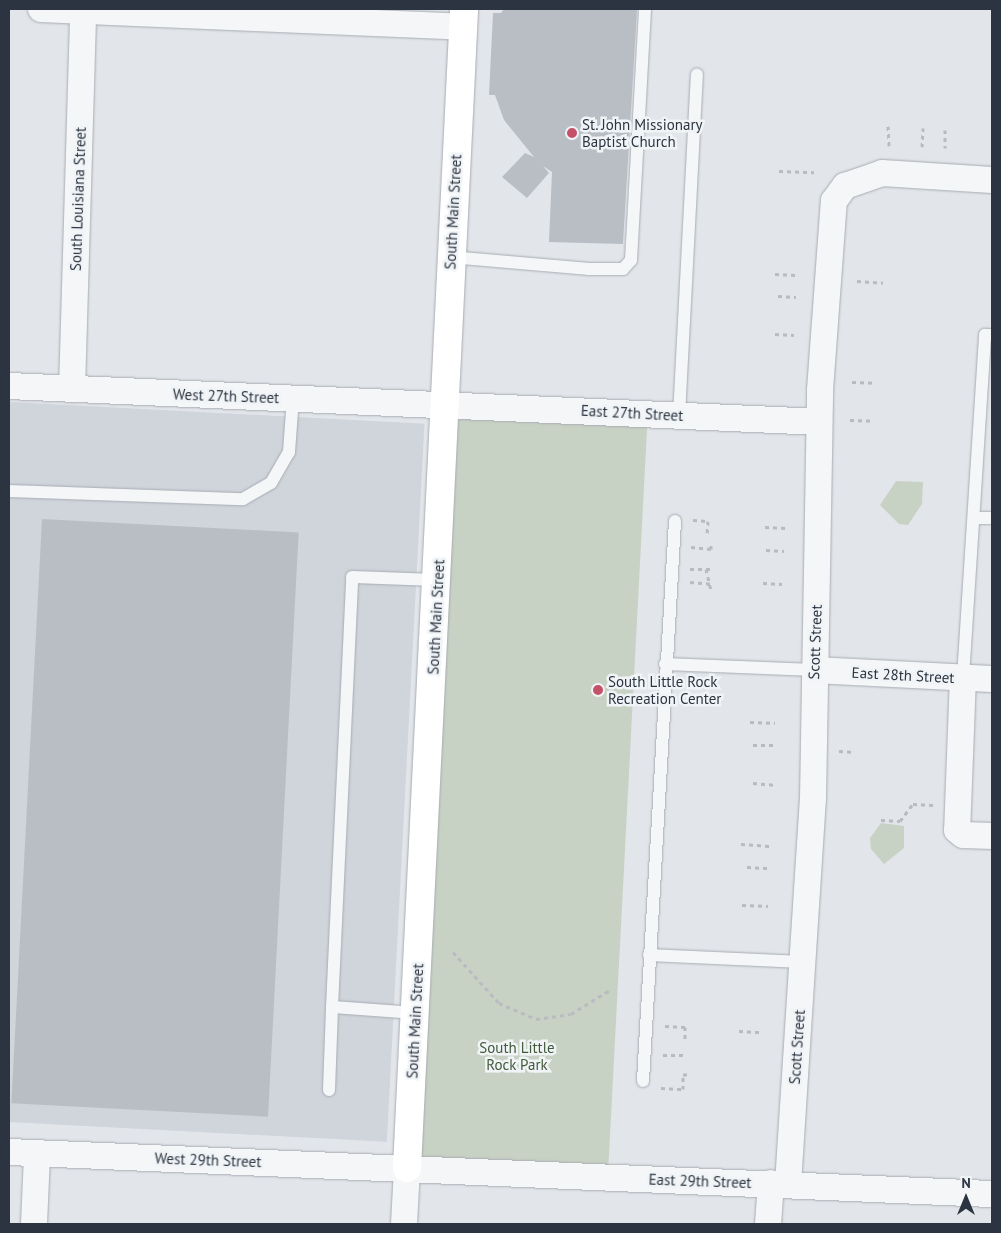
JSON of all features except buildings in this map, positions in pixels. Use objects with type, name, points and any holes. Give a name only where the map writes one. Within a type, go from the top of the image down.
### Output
[{"type":"street","points":[[41,9],[464,18]]},
{"type":"street","name":"South Louisiana Street","points":[[72,389],[83,10]]},
{"type":"street","name":"South Main Street","points":[[404,1224],[437,580],[450,257],[464,18]]},
{"type":"street","name":"Scott Street","points":[[768,1224],[779,1184],[802,962],[813,799],[819,422],[834,201],[845,186],[862,176],[992,180]]},
{"type":"street","name":"West 27th Street","points":[[9,386],[444,405]]},
{"type":"street","name":"East 27th Street","points":[[444,405],[819,422]]},
{"type":"street","name":"East 28th Street","points":[[814,670],[992,679]]},
{"type":"street","points":[[963,677],[958,830],[963,835],[992,836]]},
{"type":"street","name":"West 29th Street","points":[[9,1152],[407,1168]]},
{"type":"street","points":[[34,1224],[37,1154]]},
{"type":"street","name":"East 29th Street","points":[[407,1168],[992,1194]]},
{"type":"lane","points":[[450,257],[589,270],[623,269],[631,260],[645,9]]},
{"type":"lane","points":[[679,416],[696,74]]},
{"type":"lane","points":[[963,677],[976,518],[985,335],[992,335]]},
{"type":"lane","points":[[9,491],[243,500],[271,483],[289,452],[292,398]]},
{"type":"lane","points":[[976,518],[992,518]]},
{"type":"lane","points":[[643,1081],[665,664],[675,521]]},
{"type":"lane","points":[[329,1090],[352,577],[437,580]]},
{"type":"lane","points":[[665,664],[814,670]]},
{"type":"lane","points":[[649,955],[802,962]]},
{"type":"lane","points":[[332,1007],[416,1013]]},
{"type":"path","points":[[888,126],[889,146]]},
{"type":"path","points":[[922,147],[923,128]]},
{"type":"path","points":[[945,130],[945,148]]},
{"type":"path","points":[[779,171],[814,172]]},
{"type":"path","points":[[775,274],[796,275]]},
{"type":"path","points":[[857,281],[883,283]]},
{"type":"path","points":[[778,296],[796,297]]},
{"type":"path","points":[[775,334],[794,335]]},
{"type":"path","points":[[852,382],[875,383]]},
{"type":"path","points":[[850,420],[874,421]]},
{"type":"path","points":[[692,520],[708,521],[707,534]]},
{"type":"path","points":[[766,527],[786,528]]},
{"type":"path","points":[[691,547],[711,549],[711,544]]},
{"type":"path","points":[[766,550],[784,552]]},
{"type":"path","points":[[690,569],[711,569]]},
{"type":"path","points":[[706,569],[711,590]]},
{"type":"path","points":[[689,582],[711,584]]},
{"type":"path","points":[[763,582],[782,584]]},
{"type":"path","points":[[750,722],[775,723]]},
{"type":"path","points":[[753,745],[775,745]]},
{"type":"path","points":[[753,783],[774,785]]},
{"type":"path","points":[[880,820],[900,821],[913,804],[938,806]]},
{"type":"path","points":[[741,844],[772,846]]},
{"type":"path","points":[[747,867],[769,868]]},
{"type":"path","points":[[742,905],[768,906]]},
{"type":"path","points":[[453,952],[499,1003],[536,1019],[553,1020],[571,1014],[610,990]]},
{"type":"path","points":[[664,1026],[686,1026],[685,1041]]},
{"type":"path","points":[[739,1031],[761,1032]]},
{"type":"path","points":[[663,1055],[686,1055]]},
{"type":"path","points":[[661,1088],[683,1090],[683,1075],[687,1074]]},
{"type":"shaded area","points":[[9,402],[424,424],[387,1142],[9,1122]]},
{"type":"green space","name":"South Little Rock Park","points":[[444,405],[648,416],[608,1179],[404,1168]]},
{"type":"green space","points":[[896,481],[923,482],[922,504],[908,525],[899,524],[880,505]]},
{"type":"green space","points":[[881,823],[904,826],[904,848],[884,864],[871,849],[870,838]]},
{"type":"place","name":"St. John Missionary Baptist Church","points":[[572,133]]},
{"type":"place","name":"South Little Rock Recreation Center","points":[[598,690]]}]
